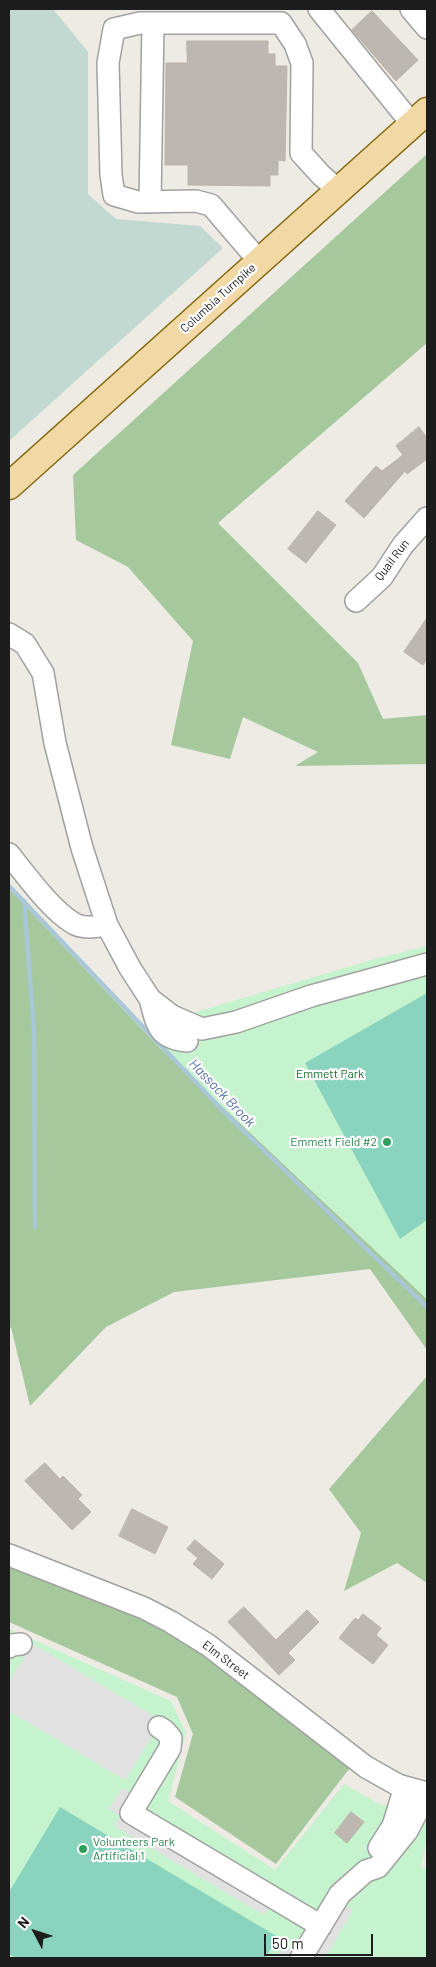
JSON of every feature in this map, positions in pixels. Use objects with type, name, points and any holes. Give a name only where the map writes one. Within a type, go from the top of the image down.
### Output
[{"type":"main road","name":"Columbia Turnpike","points":[[9,486],[420,118]]},
{"type":"street","points":[[411,9],[427,28]]},
{"type":"street","points":[[327,11],[420,118]]},
{"type":"street","points":[[259,261],[211,206],[196,201],[138,202],[114,195],[111,175],[108,63],[114,19],[153,23],[276,16],[295,44],[302,64],[301,153],[338,190]]},
{"type":"street","points":[[150,202],[153,23]]},
{"type":"street","name":"Quail Run","points":[[356,601],[382,577],[403,545],[427,518]]},
{"type":"street","points":[[9,634],[25,644],[43,673],[55,743],[79,839],[108,924],[130,968],[150,999],[195,1035],[311,996],[427,964]]},
{"type":"street","points":[[9,854],[48,901],[74,924],[95,927],[108,924]]},
{"type":"street","name":"Elm Street","points":[[9,1555],[144,1608],[171,1622],[208,1646],[366,1767],[388,1780],[427,1793]]},
{"type":"street","points":[[159,1727],[170,1738],[170,1748],[131,1813],[320,1926]]},
{"type":"street","points":[[366,1871],[370,1858],[393,1826],[405,1787]]},
{"type":"street","points":[[301,1958],[340,1894],[366,1871],[378,1867],[414,1820],[427,1793]]},
{"type":"green space","points":[[427,154],[427,343],[218,523],[358,663],[383,719],[427,715],[427,764],[295,766],[318,752],[243,717],[230,759],[171,745],[193,641],[128,567],[76,540],[73,475]]},
{"type":"green space","points":[[9,889],[158,1046],[427,1299],[427,1350],[370,1269],[174,1292],[106,1327],[30,1406],[11,1327],[9,1330]]},
{"type":"green space","name":"Emmett Park","points":[[427,946],[427,1299],[158,1046],[196,1012],[375,959]]},
{"type":"green space","name":"Emmett Field #2","points":[[427,993],[427,1220],[400,1239],[305,1063]]},
{"type":"green space","points":[[427,1376],[427,1583],[397,1563],[344,1591],[361,1533],[329,1489]]},
{"type":"green space","points":[[9,1564],[210,1645],[356,1760],[276,1864],[175,1797],[193,1734],[177,1697],[9,1622]]},
{"type":"green space","points":[[9,1629],[171,1701],[186,1733],[168,1801],[275,1870],[344,1784],[379,1804],[427,1811],[427,1837],[421,1868],[427,1868],[427,1958],[9,1958]]},
{"type":"green space","name":"Volunteers Park Artificial 1","points":[[60,1807],[278,1937],[265,1958],[15,1958],[9,1954],[9,1892]]},
{"type":"shaded area","points":[[9,9],[53,9],[88,52],[88,194],[116,219],[200,226],[223,248],[9,441]]},
{"type":"shaded area","points":[[33,1644],[162,1721],[125,1780],[9,1711],[9,1681]]},
{"type":"shaded area","points":[[122,1788],[139,1798],[131,1813],[274,1898],[264,1915],[114,1826],[120,1816],[109,1809]]},
{"type":"shaded area","points":[[336,1901],[353,1910],[325,1958],[277,1958],[284,1946],[303,1956]]},
{"type":"building","points":[[372,11],[418,60],[396,81],[352,30]]},
{"type":"building","points":[[187,41],[268,41],[268,54],[275,54],[275,66],[287,66],[285,161],[278,160],[278,175],[270,175],[270,186],[188,185],[188,165],[165,165],[166,63],[187,63]]},
{"type":"building","points":[[419,427],[427,438],[427,459],[407,474],[405,471],[364,518],[345,501],[376,466],[382,471],[403,455],[396,446]]},
{"type":"building","points":[[318,511],[336,525],[306,563],[288,549]]},
{"type":"building","points":[[427,618],[427,659],[423,665],[404,652]]},
{"type":"building","points":[[45,1463],[60,1479],[63,1476],[82,1495],[78,1499],[91,1512],[72,1530],[25,1481]]},
{"type":"building","points":[[132,1509],[168,1527],[155,1554],[119,1536]]},
{"type":"building","points":[[195,1540],[224,1564],[212,1579],[193,1564],[198,1558],[187,1549]]},
{"type":"building","points":[[244,1607],[276,1640],[307,1610],[319,1622],[288,1653],[295,1660],[279,1675],[228,1622]]},
{"type":"building","points":[[363,1614],[381,1628],[376,1635],[388,1645],[373,1664],[339,1638],[355,1618],[358,1620]]},
{"type":"building","points":[[351,1812],[364,1822],[347,1843],[335,1833]]},
{"type":"waterway","name":"Hassock Brook","points":[[9,886],[227,1115],[427,1307]]},
{"type":"waterway","points":[[24,901],[34,1031],[35,1227]]},
{"type":"place","name":"Emmett Field #2","points":[[387,1142]]},
{"type":"place","name":"Volunteers Park Artificial 1","points":[[83,1849]]}]
